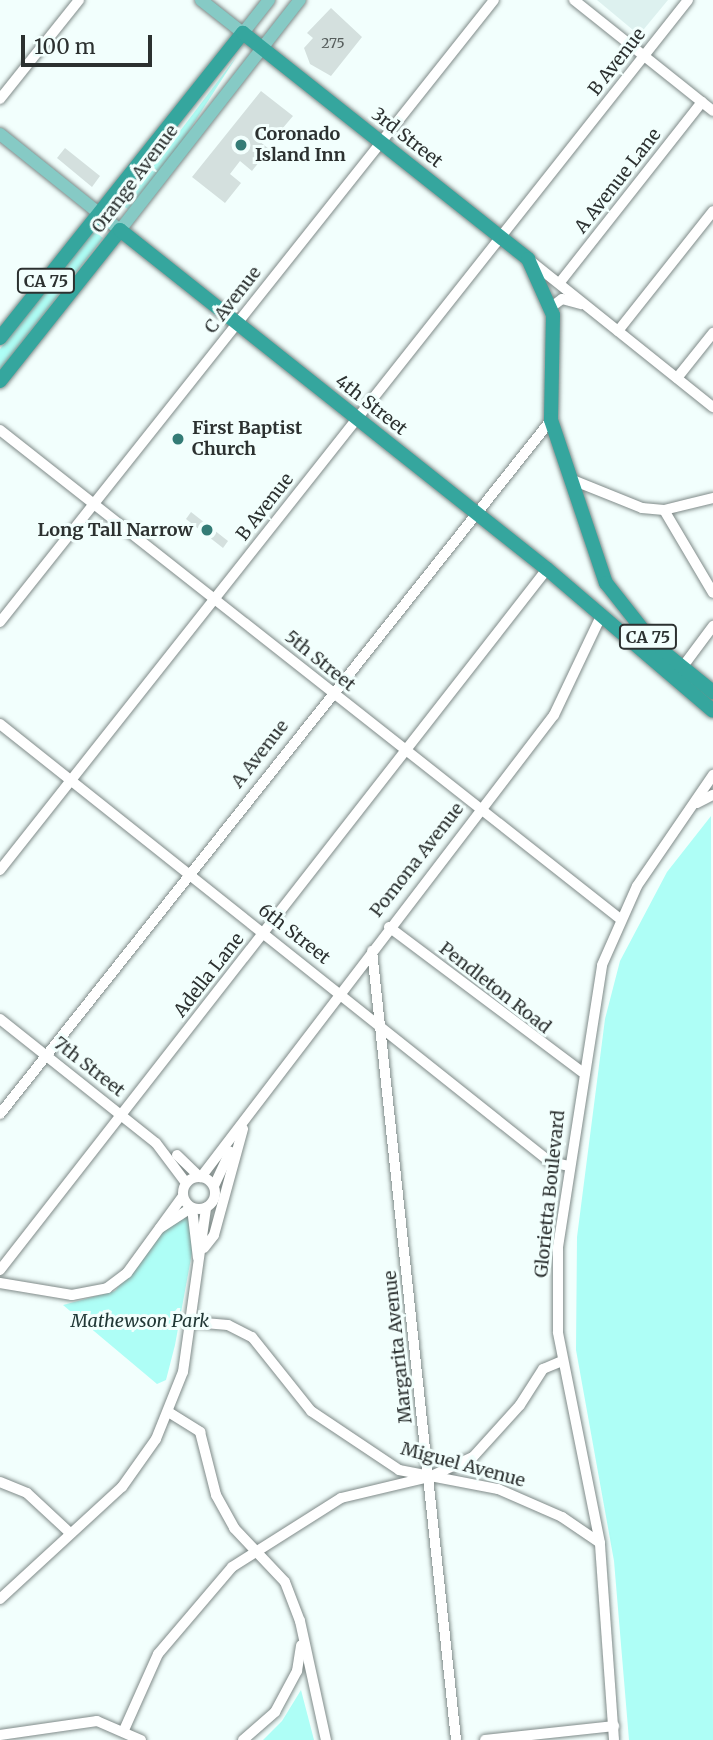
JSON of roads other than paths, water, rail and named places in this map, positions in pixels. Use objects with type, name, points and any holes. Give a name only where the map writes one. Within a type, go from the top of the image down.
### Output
[{"type":"highway","name":"3rd Street","points":[[243,33],[528,259]]},
{"type":"highway","name":"Orange Avenue","points":[[0,338],[243,33]]},
{"type":"highway","name":"Orange Avenue","points":[[0,381],[120,230]]},
{"type":"highway","name":"4th Street","points":[[120,230],[476,511],[713,711]]},
{"type":"highway","name":"CA 75","points":[[528,259],[550,307],[551,420],[603,575],[622,610],[713,692]]},
{"type":"main road","name":"3rd Street","points":[[201,0],[243,33]]},
{"type":"main road","name":"Orange Avenue","points":[[243,33],[270,0]]},
{"type":"main road","name":"Orange Avenue","points":[[120,230],[300,0]]},
{"type":"main road","name":"4th Street","points":[[0,134],[120,230]]},
{"type":"street","points":[[0,99],[79,0]]},
{"type":"street","name":"C Avenue","points":[[0,622],[494,0]]},
{"type":"street","points":[[573,0],[713,111]]},
{"type":"street","name":"B Avenue","points":[[0,870],[688,0]]},
{"type":"street","name":"A Avenue Lane","points":[[561,281],[702,102]]},
{"type":"street","points":[[618,331],[713,211]]},
{"type":"street","name":"3rd Street","points":[[528,259],[561,281],[589,307],[713,407]]},
{"type":"street","points":[[550,307],[562,299],[589,307]]},
{"type":"street","points":[[677,378],[713,332]]},
{"type":"street","name":"A Avenue","points":[[0,1114],[331,692],[551,420]]},
{"type":"street","name":"5th Street","points":[[0,429],[619,918]]},
{"type":"street","points":[[570,479],[618,502],[664,510],[713,498]]},
{"type":"street","points":[[664,510],[713,593]]},
{"type":"street","name":"Adella Lane","points":[[0,1270],[547,569]]},
{"type":"street","name":"Pomona Avenue","points":[[200,1177],[566,697],[600,618]]},
{"type":"street","points":[[688,661],[713,626]]},
{"type":"street","name":"6th Street","points":[[0,724],[550,1162],[569,1166]]},
{"type":"street","name":"Glorietta Boulevard","points":[[614,1740],[600,1543],[562,1361],[557,1271],[569,1166],[595,994],[619,918],[713,775]]},
{"type":"street","name":"Glorietta Boulevard","points":[[697,803],[713,794]]},
{"type":"street","name":"Pendleton Road","points":[[389,927],[582,1072]]},
{"type":"street","name":"Margarita Avenue","points":[[372,951],[383,1028],[456,1740]]},
{"type":"street","name":"7th Street","points":[[0,1019],[200,1177]]},
{"type":"street","points":[[204,1248],[206,1208],[246,1117]]},
{"type":"street","name":"Pomona Avenue","points":[[0,1599],[122,1487],[170,1413],[193,1322],[204,1248],[214,1235],[246,1117]]},
{"type":"street","name":"7th Street","points":[[156,1143],[186,1182]]},
{"type":"street","points":[[0,1283],[92,1294],[127,1273],[183,1196],[186,1182],[200,1177],[214,1186]]},
{"type":"street","points":[[183,1196],[192,1208],[199,1276]]},
{"type":"street","points":[[153,1234],[192,1208],[206,1208]]},
{"type":"street","name":"Miguel Avenue","points":[[193,1322],[228,1325],[252,1336],[274,1370],[326,1424],[399,1470],[509,1493],[600,1543]]},
{"type":"street","points":[[124,1730],[177,1625],[256,1549],[341,1498],[429,1477],[473,1457],[520,1405],[543,1369],[562,1361]]},
{"type":"street","points":[[170,1413],[200,1432],[216,1495],[256,1549],[285,1582],[300,1621],[326,1740]]},
{"type":"street","points":[[0,1482],[27,1493],[70,1533]]},
{"type":"street","points":[[243,1740],[261,1729],[287,1692],[297,1671],[300,1621]]},
{"type":"street","points":[[0,1735],[70,1720],[124,1730],[141,1740]]},
{"type":"street","points":[[485,1740],[614,1726]]},
{"type":"place","name":"Coronado Island Inn","points":[[241,145]]},
{"type":"place","name":"First Baptist Church","points":[[178,439]]},
{"type":"place","name":"Long Tall Narrow","points":[[207,530]]},
{"type":"park label","name":"Mathewson Park","points":[[140,1321]]}]
